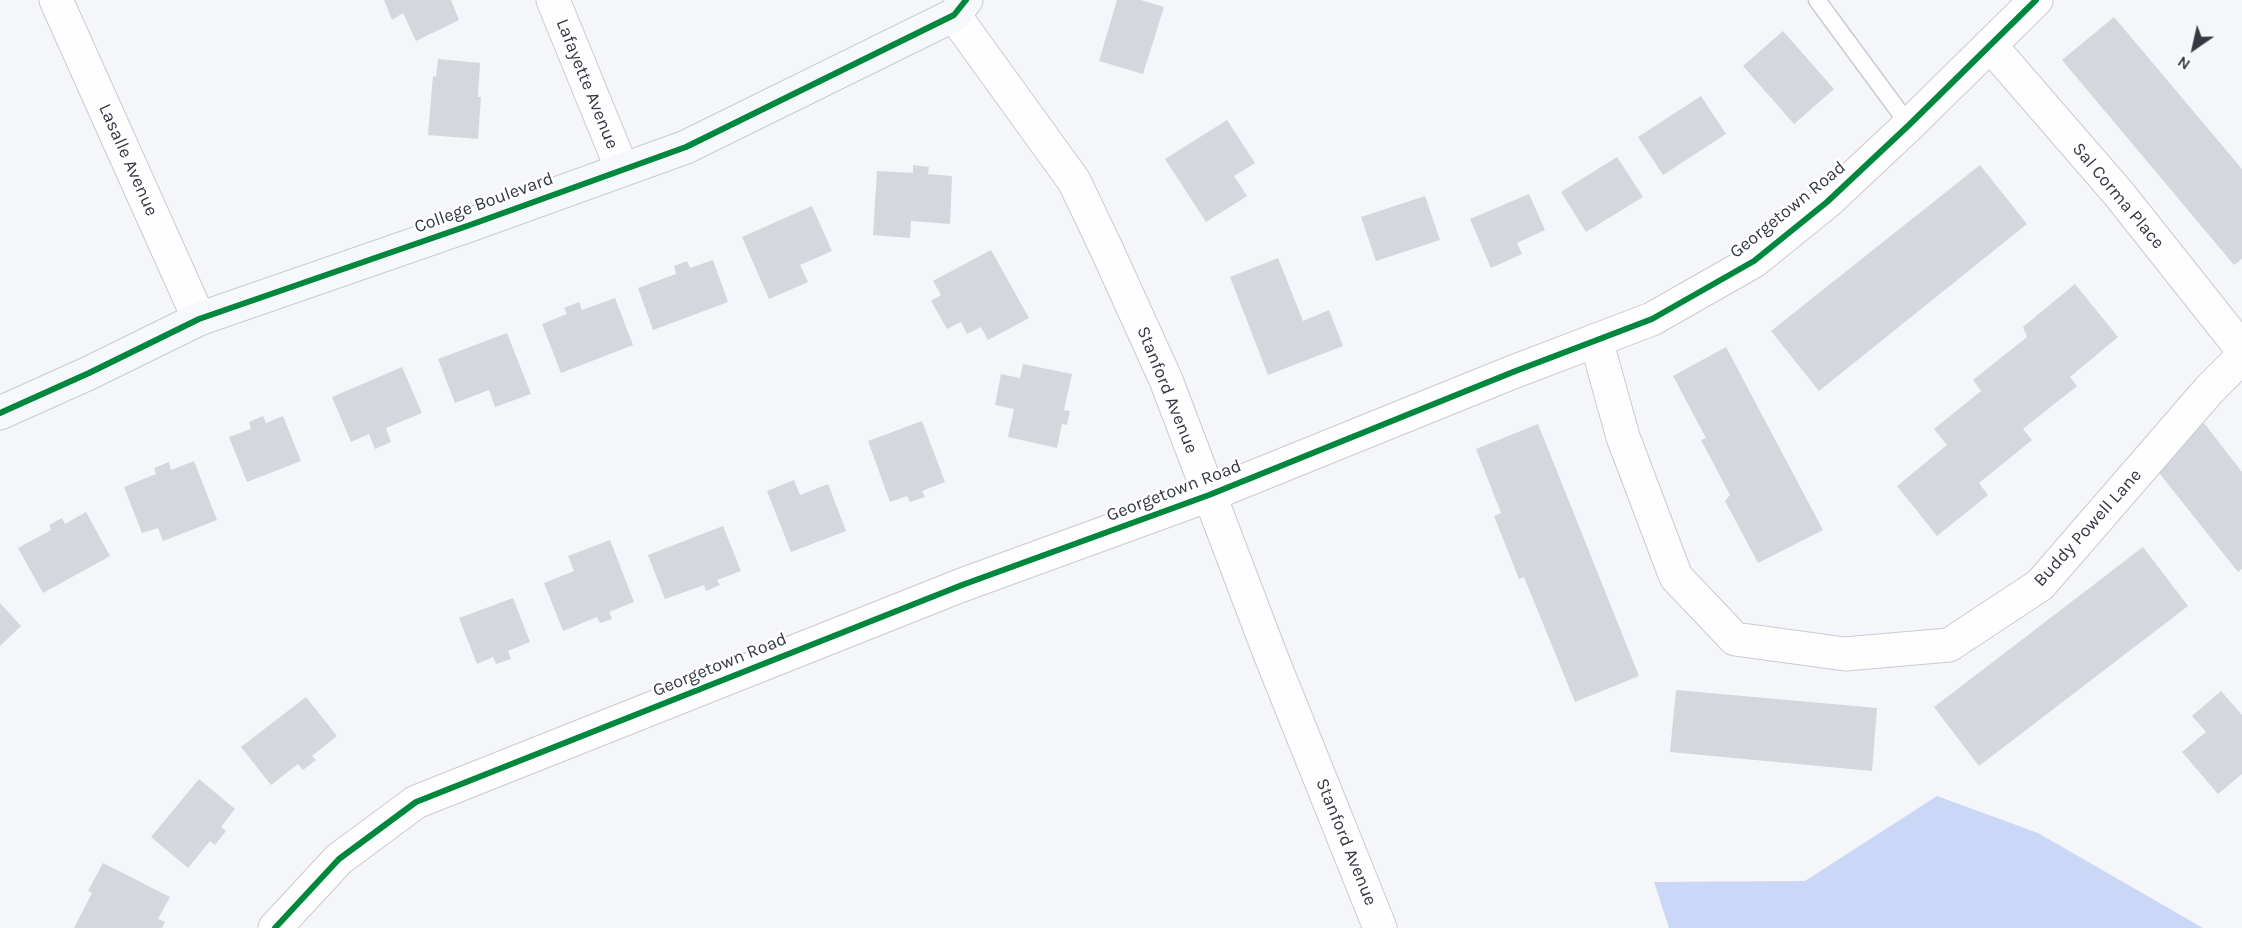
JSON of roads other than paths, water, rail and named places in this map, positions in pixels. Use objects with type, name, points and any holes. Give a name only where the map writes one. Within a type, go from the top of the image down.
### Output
[{"type":"street","name":"Lasalle Avenue","points":[[56,0],[200,319]]},
{"type":"street","name":"Lafayette Avenue","points":[[553,0],[621,169]]},
{"type":"street","name":"Georgetown Road","points":[[275,928],[339,859],[416,802],[962,585],[1209,495],[1652,319],[1754,261],[1827,202],[2036,0]]},
{"type":"street","name":"College Boulevard","points":[[0,413],[200,319],[686,147],[960,7]]},
{"type":"street","name":"Stanford Avenue","points":[[960,7],[1074,181],[1166,381],[1270,654],[1378,927]]},
{"type":"street","name":"Sal Corma Place","points":[[1990,45],[2119,194],[2242,349]]},
{"type":"street","name":"Buddy Powell Lane","points":[[1596,340],[1623,437],[1676,577],[1736,639],[1845,654],[1949,645],[2040,585],[2209,390],[2242,357]]},
{"type":"lane","points":[[1817,0],[1909,125]]}]
